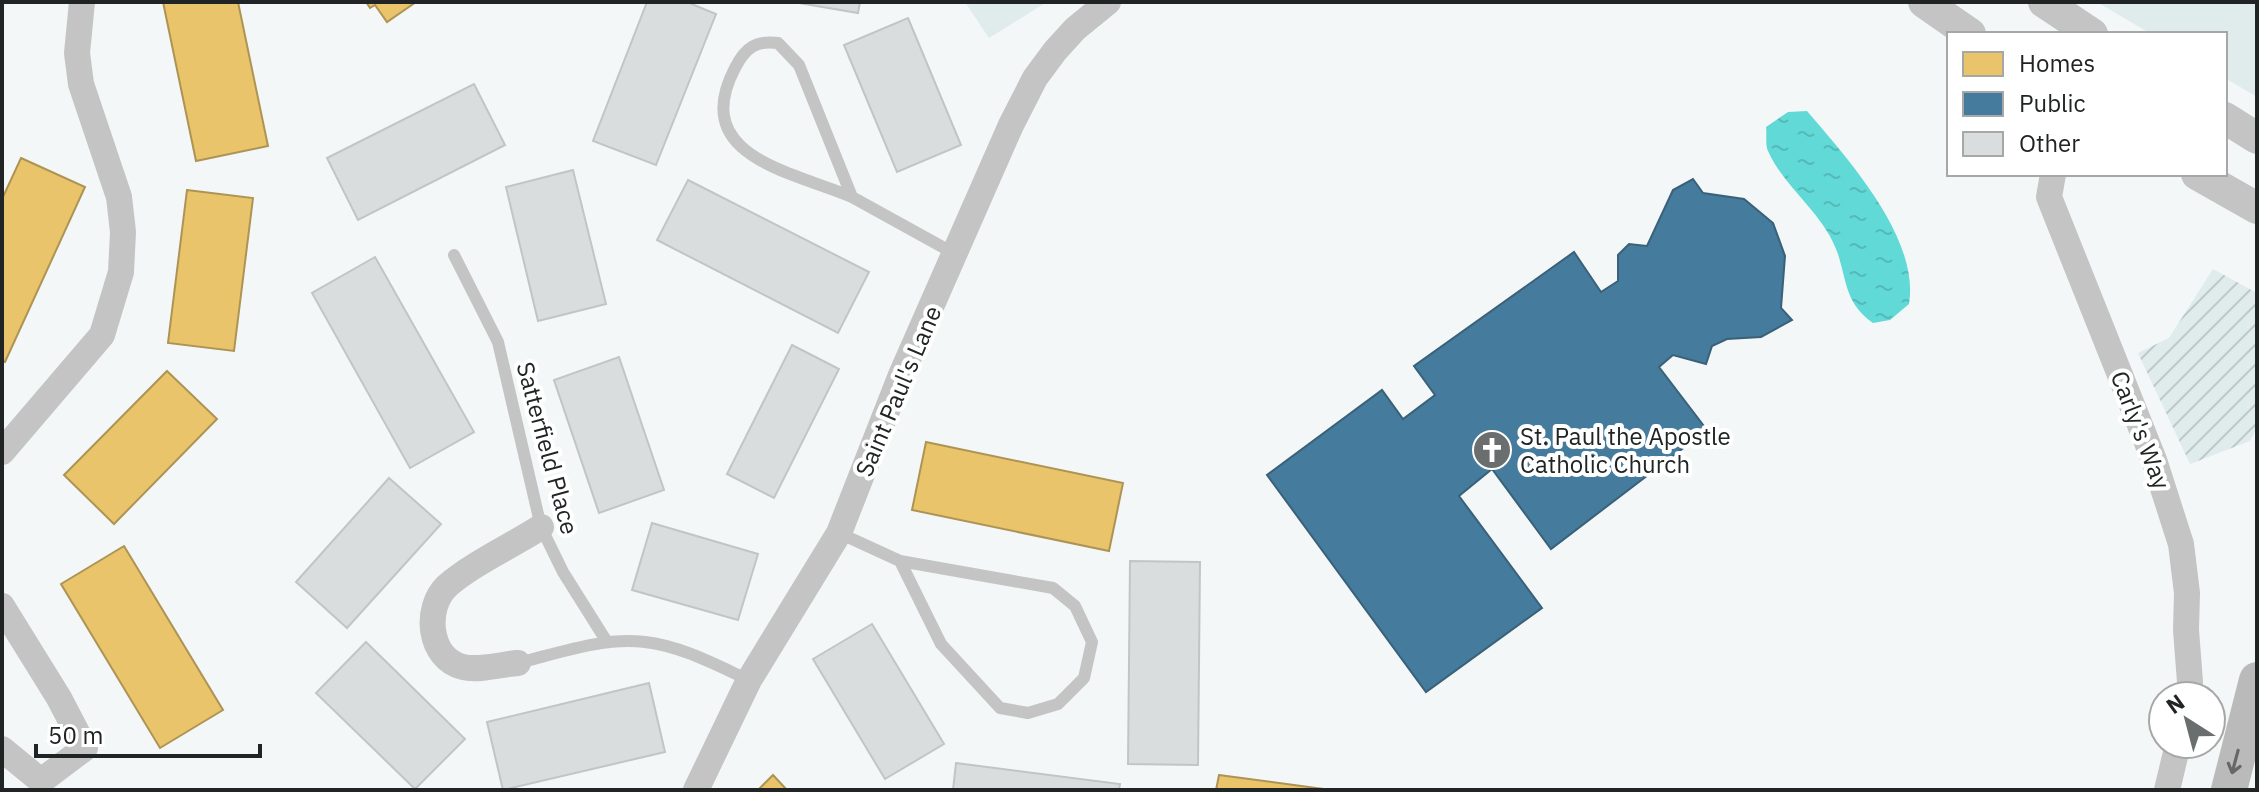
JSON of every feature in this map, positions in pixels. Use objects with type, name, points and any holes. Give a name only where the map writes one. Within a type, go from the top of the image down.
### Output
[{"type":"main road","points":[[2229,790],[2257,680]]},
{"type":"street","points":[[2,452],[102,335],[121,272],[123,232],[119,197],[81,84],[77,53],[82,2]]},
{"type":"street","name":"Saint Paul's Lane","points":[[696,790],[749,680],[839,533],[901,375],[957,255],[1011,125],[1035,78],[1075,29],[1108,2]]},
{"type":"street","points":[[1924,2],[1967,32]]},
{"type":"street","points":[[2044,3],[2089,32]]},
{"type":"street","points":[[2227,119],[2257,138]]},
{"type":"street","name":"Carly's Way","points":[[2053,176],[2049,197],[2154,460],[2181,544],[2187,593],[2190,680]]},
{"type":"street","points":[[2201,176],[2257,208]]},
{"type":"street","points":[[518,663],[463,667],[444,655],[432,634],[433,610],[446,587],[541,527]]},
{"type":"street","points":[[2,606],[59,698],[85,748],[41,781],[2,749]]},
{"type":"street","points":[[2167,790],[2174,760]]},
{"type":"lane","points":[[852,197],[799,65],[778,43],[752,45],[741,55],[723,97],[721,112],[734,143],[752,155],[852,197],[957,255]]},
{"type":"lane","name":"Satterfield Place","points":[[454,255],[498,342],[541,527],[563,572],[607,642]]},
{"type":"lane","points":[[839,533],[900,561],[1053,588],[1075,606],[1092,642],[1084,678],[1058,704],[1028,713],[1000,708],[941,644],[900,561]]},
{"type":"lane","points":[[518,663],[607,642],[646,642],[674,649],[749,680]]},
{"type":"shaded area","points":[[965,2],[1047,2],[989,38]]},
{"type":"shaded area","points":[[2097,2],[2257,2],[2257,97],[2227,79],[2227,32],[2148,32]]},
{"type":"shaded area","points":[[2213,269],[2257,293],[2257,428],[2250,441],[2190,464],[2138,353],[2169,338]]},
{"type":"water","points":[[1807,111],[1877,200],[1903,253],[1909,279],[1909,304],[1890,320],[1873,323],[1857,308],[1832,239],[1775,165],[1768,151],[1766,127],[1788,112]]},
{"type":"building: Homes","points":[[163,2],[238,2],[268,146],[196,161]]},
{"type":"building: Homes","points":[[366,2],[416,2],[387,22],[375,5],[370,8]]},
{"type":"building: Homes","points":[[21,158],[85,187],[5,362],[2,361],[2,199]]},
{"type":"building: Homes","points":[[187,190],[253,198],[234,351],[168,343]]},
{"type":"building: Homes","points":[[167,371],[217,419],[114,524],[64,475]]},
{"type":"building: Homes","points":[[926,442],[1123,483],[1109,551],[912,510]]},
{"type":"building: Homes","points":[[124,546],[223,710],[160,748],[61,584]]},
{"type":"building: Homes","points":[[773,775],[787,790],[758,790]]},
{"type":"building: Homes","points":[[1219,775],[1331,790],[1216,790]]},
{"type":"building: Public","name":"St. Paul the Apostle Catholic Church","points":[[1693,179],[1703,193],[1744,199],[1773,223],[1785,256],[1781,308],[1792,320],[1761,337],[1727,339],[1712,346],[1706,364],[1673,355],[1659,367],[1707,430],[1551,549],[1492,469],[1459,496],[1542,608],[1426,692],[1267,475],[1382,390],[1403,419],[1435,395],[1414,366],[1574,252],[1601,292],[1618,281],[1618,255],[1629,244],[1647,246],[1673,190]]},
{"type":"building: Other","points":[[647,2],[687,2],[716,14],[656,165],[593,141]]},
{"type":"building: Other","points":[[793,2],[860,2],[858,13]]},
{"type":"building: Other","points":[[908,18],[961,145],[897,172],[844,45]]},
{"type":"building: Other","points":[[474,84],[505,145],[358,220],[327,158]]},
{"type":"building: Other","points":[[573,170],[606,304],[538,321],[506,187]]},
{"type":"building: Other","points":[[688,180],[869,272],[838,333],[657,240]]},
{"type":"building: Other","points":[[375,257],[474,432],[410,468],[312,293]]},
{"type":"building: Other","points":[[792,345],[839,369],[774,498],[727,474]]},
{"type":"building: Other","points":[[619,357],[664,490],[599,513],[554,380]]},
{"type":"building: Other","points":[[389,478],[441,524],[347,628],[296,582]]},
{"type":"building: Other","points":[[652,523],[758,554],[738,620],[632,590]]},
{"type":"building: Other","points":[[1130,561],[1200,562],[1198,765],[1128,764]]},
{"type":"building: Other","points":[[872,624],[944,744],[885,779],[813,659]]},
{"type":"building: Other","points":[[366,642],[465,739],[415,789],[316,693]]},
{"type":"building: Other","points":[[649,683],[665,752],[503,790],[487,722]]},
{"type":"building: Other","points":[[956,763],[1120,784],[1119,790],[953,790]]},
{"type":"place","name":"St. Paul the Apostle Catholic Church","points":[[1492,450]]}]
